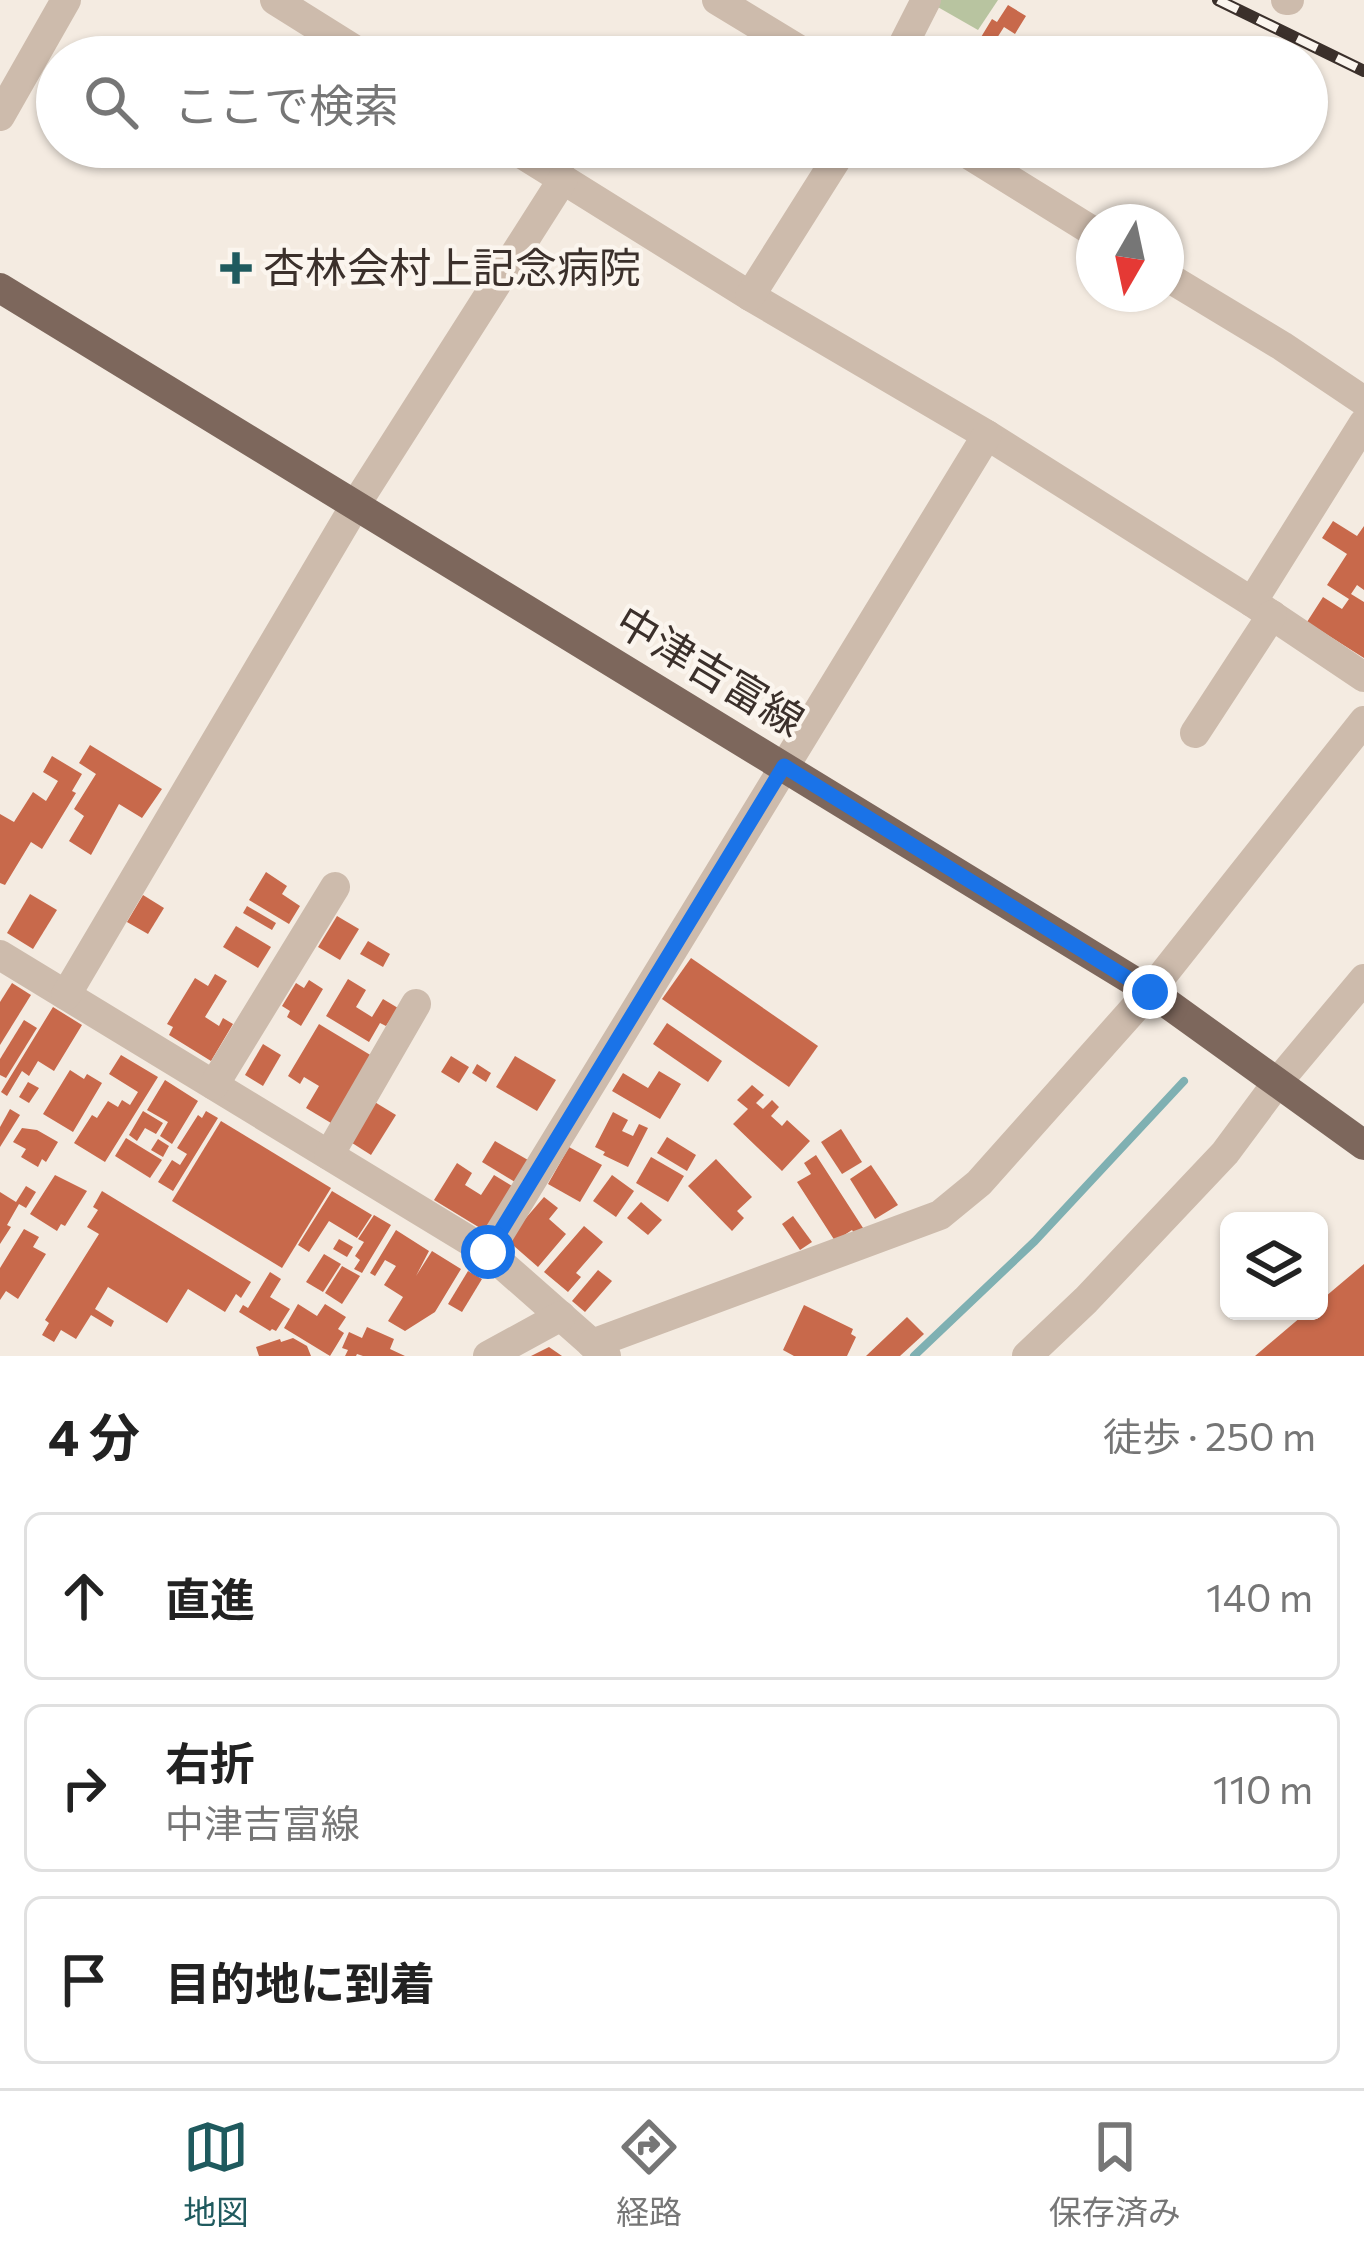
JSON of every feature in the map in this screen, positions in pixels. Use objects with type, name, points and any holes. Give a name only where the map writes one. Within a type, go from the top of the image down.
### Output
[{"type":"main road","name":"中津吉富線","points":[[0,288],[1150,992],[1364,1145]]},
{"type":"street","points":[[46,36],[66,0]]},
{"type":"street","points":[[274,0],[332,36]]},
{"type":"street","points":[[717,0],[776,36]]},
{"type":"street","points":[[908,36],[926,0]]},
{"type":"street","points":[[0,116],[36,53]]},
{"type":"street","points":[[545,168],[750,296],[987,435],[1364,677]]},
{"type":"street","points":[[750,296],[831,168]]},
{"type":"street","points":[[991,168],[1076,221]]},
{"type":"street","points":[[66,995],[356,504],[563,179]]},
{"type":"street","points":[[1184,287],[1364,400]]},
{"type":"street","points":[[1195,733],[1364,423]]},
{"type":"street","points":[[488,1252],[987,435]]},
{"type":"street","points":[[0,955],[488,1252],[599,1350],[940,1215],[979,1183],[1150,992],[1364,721]]},
{"type":"street","points":[[214,1085],[335,886]]},
{"type":"street","points":[[1027,1356],[1225,1153],[1276,1083],[1364,979]]},
{"type":"street","points":[[329,1155],[416,1004]]},
{"type":"street","points":[[488,1356],[560,1316]]},
{"type":"green space","points":[[940,0],[998,0],[978,30],[936,6]]},
{"type":"building","points":[[1008,5],[1026,16],[1015,34],[1004,27],[998,36],[982,36],[992,19],[997,22]]},
{"type":"building","points":[[1333,521],[1357,536],[1364,526],[1364,590],[1357,585],[1351,594],[1364,602],[1364,658],[1307,622],[1323,597],[1342,609],[1349,599],[1327,585],[1347,554],[1322,538]]},
{"type":"building","points":[[90,745],[162,789],[142,818],[119,804],[91,855],[69,841],[84,816],[74,809],[96,774],[79,763]]},
{"type":"building","points":[[52,756],[82,774],[72,791],[76,793],[42,849],[31,842],[5,885],[0,883],[0,814],[14,822],[33,792],[46,801],[58,781],[43,772]]},
{"type":"building","points":[[266,872],[287,886],[282,894],[300,906],[289,924],[249,900]]},
{"type":"building","points":[[30,894],[57,910],[33,949],[7,933]]},
{"type":"building","points":[[143,895],[164,908],[148,934],[127,922]]},
{"type":"building","points":[[247,906],[276,923],[272,930],[243,913]]},
{"type":"building","points":[[337,916],[359,929],[340,960],[318,947]]},
{"type":"building","points":[[236,926],[271,947],[258,968],[223,947]]},
{"type":"building","points":[[368,941],[390,954],[383,967],[360,954]]},
{"type":"building","points":[[691,958],[818,1046],[789,1087],[662,999]]},
{"type":"building","points":[[215,974],[227,981],[205,1017],[219,1026],[223,1018],[233,1024],[211,1061],[169,1035],[173,1027],[167,1024],[195,978],[208,986]]},
{"type":"building","points":[[348,979],[366,990],[356,1007],[372,1017],[383,999],[398,1008],[386,1026],[380,1023],[369,1042],[326,1016]]},
{"type":"building","points":[[309,980],[323,989],[301,1026],[287,1017],[290,1011],[282,1006],[296,983],[304,988]]},
{"type":"building","points":[[12,983],[31,995],[0,1045],[0,1002]]},
{"type":"building","points":[[53,1007],[82,1025],[54,1071],[38,1061],[29,1076],[22,1071],[7,1096],[1,1092]]},
{"type":"building","points":[[24,1020],[37,1028],[6,1078],[0,1075],[0,1059]]},
{"type":"building","points":[[667,1023],[722,1061],[708,1082],[653,1044]]},
{"type":"building","points":[[319,1024],[372,1056],[331,1123],[306,1108],[319,1086],[304,1077],[300,1084],[288,1076]]},
{"type":"building","points":[[263,1044],[281,1055],[263,1086],[245,1075]]},
{"type":"building","points":[[121,1055],[158,1077],[105,1162],[74,1143],[92,1115],[97,1118],[108,1101],[118,1107],[122,1100],[130,1105],[138,1092],[109,1074]]},
{"type":"building","points":[[451,1056],[469,1067],[459,1083],[441,1072]]},
{"type":"building","points":[[515,1056],[556,1080],[537,1111],[496,1087]]},
{"type":"building","points":[[477,1064],[491,1073],[486,1082],[472,1073]]},
{"type":"building","points":[[70,1070],[102,1083],[73,1132],[43,1114]]},
{"type":"building","points":[[659,1071],[681,1084],[660,1119],[612,1091],[623,1073],[648,1088]]},
{"type":"building","points":[[165,1080],[198,1101],[172,1144],[160,1136],[168,1122],[147,1110]]},
{"type":"building","points":[[28,1082],[39,1088],[29,1103],[19,1097]]},
{"type":"building","points":[[752,1085],[764,1095],[756,1103],[763,1109],[772,1100],[779,1107],[771,1116],[782,1126],[787,1120],[810,1141],[782,1171],[733,1124],[748,1109],[737,1100]]},
{"type":"building","points":[[373,1101],[396,1115],[371,1155],[349,1141]]},
{"type":"building","points":[[10,1109],[20,1115],[0,1147],[0,1127]]},
{"type":"building","points":[[143,1111],[163,1123],[156,1134],[145,1128],[137,1141],[129,1135]]},
{"type":"building","points":[[206,1111],[218,1118],[173,1191],[158,1182],[172,1160],[180,1165],[187,1154],[177,1148],[198,1115],[202,1118]]},
{"type":"building","points":[[613,1112],[628,1120],[622,1131],[633,1136],[639,1124],[648,1128],[628,1167],[595,1147]]},
{"type":"building","points":[[221,1121],[331,1188],[282,1268],[172,1201]]},
{"type":"building","points":[[22,1128],[58,1142],[38,1167],[21,1157],[26,1149],[13,1142]]},
{"type":"building","points":[[841,1129],[862,1162],[842,1174],[821,1142]]},
{"type":"building","points":[[667,1137],[696,1155],[687,1171],[657,1153]]},
{"type":"building","points":[[126,1138],[162,1160],[150,1178],[115,1156]]},
{"type":"building","points":[[158,1139],[169,1146],[163,1157],[151,1150]]},
{"type":"building","points":[[495,1141],[528,1160],[515,1182],[482,1162]]},
{"type":"building","points":[[569,1147],[602,1165],[580,1202],[548,1184]]},
{"type":"building","points":[[816,1155],[865,1231],[856,1236],[852,1230],[835,1241],[797,1182],[811,1174],[804,1163]]},
{"type":"building","points":[[651,1157],[684,1176],[668,1202],[636,1183]]},
{"type":"building","points":[[716,1159],[752,1197],[737,1211],[744,1218],[732,1231],[688,1186]]},
{"type":"building","points":[[457,1163],[472,1173],[465,1185],[481,1195],[494,1175],[512,1186],[485,1231],[434,1200]]},
{"type":"building","points":[[871,1165],[898,1205],[875,1219],[850,1179]]},
{"type":"building","points":[[55,1175],[87,1191],[57,1231],[30,1214]]},
{"type":"building","points":[[612,1175],[634,1191],[616,1217],[593,1201]]},
{"type":"building","points":[[26,1186],[36,1192],[26,1208],[19,1204],[0,1244],[0,1192],[16,1202]]},
{"type":"building","points":[[102,1191],[251,1282],[241,1298],[236,1294],[225,1312],[188,1289],[167,1323],[108,1287],[95,1309],[114,1321],[111,1327],[91,1315],[76,1339],[61,1330],[54,1342],[42,1335],[49,1323],[45,1320],[99,1234],[87,1227],[98,1210],[93,1207]]},
{"type":"building","points":[[332,1191],[372,1215],[357,1238],[329,1221],[309,1252],[298,1245]]},
{"type":"building","points":[[544,1197],[558,1208],[549,1219],[566,1234],[538,1267],[507,1240]]},
{"type":"building","points":[[641,1202],[662,1220],[648,1235],[627,1218]]},
{"type":"building","points":[[374,1215],[391,1225],[362,1273],[354,1269],[364,1242],[358,1239]]},
{"type":"building","points":[[793,1216],[812,1242],[800,1250],[782,1224]]},
{"type":"building","points":[[584,1226],[603,1242],[576,1273],[581,1277],[568,1292],[544,1272]]},
{"type":"building","points":[[24,1229],[39,1237],[33,1247],[46,1254],[18,1299],[6,1291],[0,1300],[0,1268]]},
{"type":"building","points":[[396,1230],[429,1251],[416,1276],[432,1251],[461,1269],[435,1312],[405,1331],[388,1321],[403,1297],[384,1285],[396,1266],[385,1260],[375,1276],[370,1273]]},
{"type":"building","points":[[339,1239],[353,1247],[347,1257],[333,1249]]},
{"type":"building","points":[[324,1254],[341,1264],[323,1292],[306,1282]]},
{"type":"building","points":[[1364,1264],[1364,1356],[1255,1356],[1297,1320],[1328,1320],[1328,1294]]},
{"type":"building","points":[[342,1266],[360,1276],[342,1304],[325,1293]]},
{"type":"building","points":[[598,1270],[612,1281],[585,1312],[572,1301]]},
{"type":"building","points":[[468,1271],[482,1279],[462,1312],[448,1304]]},
{"type":"building","points":[[270,1272],[281,1279],[270,1297],[290,1309],[276,1331],[239,1312],[243,1305],[248,1308]]},
{"type":"building","points":[[298,1304],[317,1316],[325,1304],[346,1317],[338,1329],[344,1333],[330,1356],[284,1328]]},
{"type":"building","points":[[804,1305],[853,1329],[851,1334],[856,1337],[847,1356],[794,1356],[783,1350]]},
{"type":"building","points":[[907,1317],[924,1334],[900,1356],[866,1356]]},
{"type":"building","points":[[367,1327],[394,1339],[390,1349],[405,1356],[345,1356],[348,1350],[342,1348],[349,1332],[362,1338]]},
{"type":"building","points":[[293,1338],[307,1346],[311,1356],[259,1356],[256,1347]]},
{"type":"building","points":[[549,1347],[562,1356],[531,1356]]},
{"type":"waterway","points":[[914,1356],[1035,1241],[1184,1081]]},
{"type":"railway","points":[[1218,0],[1292,36]]},
{"type":"railway","points":[[1328,53],[1364,71]]},
{"type":"place","name":"杏林会村上記念病院","points":[[236,268]]},
{"type":"route","points":[[488,1252],[784,766],[1150,992]]}]
